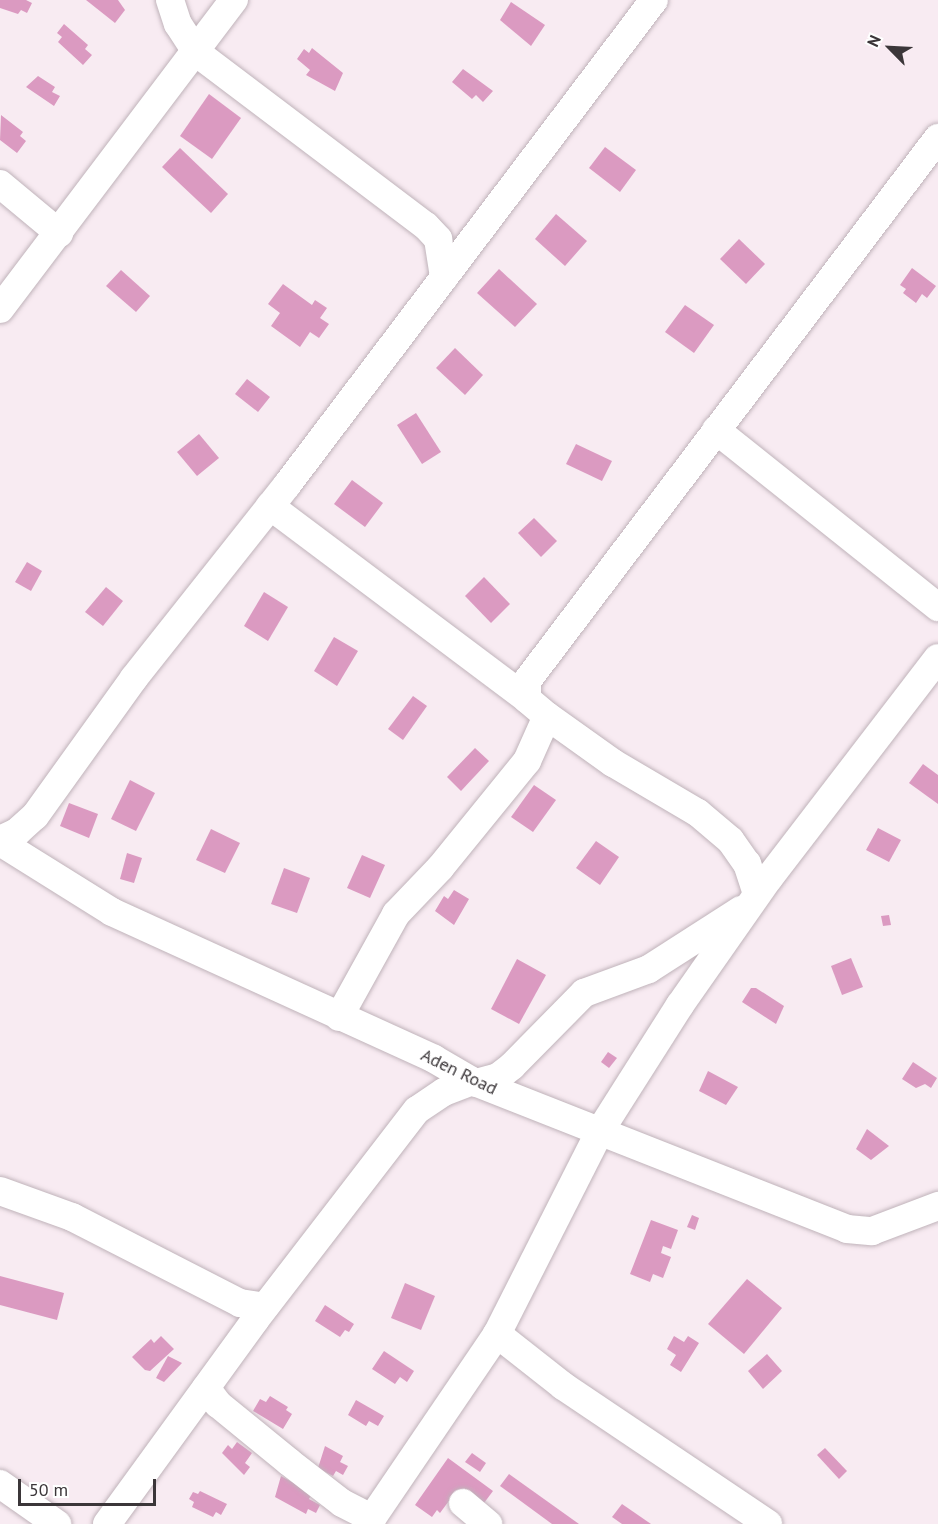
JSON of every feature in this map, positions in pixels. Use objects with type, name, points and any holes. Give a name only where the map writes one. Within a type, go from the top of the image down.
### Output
[{"type":"street","points":[[170,0],[178,24],[197,53],[426,226],[438,239],[444,278]]},
{"type":"street","points":[[0,309],[197,53],[234,0]]},
{"type":"street","points":[[0,841],[17,832],[35,816],[134,678],[270,506],[654,0]]},
{"type":"street","points":[[339,1017],[396,914],[440,868],[527,761],[537,707],[528,681],[938,138]]},
{"type":"street","points":[[0,184],[59,233]]},
{"type":"street","points":[[716,430],[938,607]]},
{"type":"street","points":[[270,506],[613,763],[698,813],[730,840],[747,864],[754,899]]},
{"type":"street","points":[[206,1388],[218,1404],[342,1503],[378,1518],[497,1334],[600,1131],[754,899],[938,658]]},
{"type":"street","name":"Aden Road","points":[[0,841],[112,912],[434,1059],[474,1082],[847,1229],[872,1231],[938,1206]]},
{"type":"street","points":[[417,1110],[444,1092],[498,1077],[512,1066],[584,993],[649,969],[754,899]]},
{"type":"street","points":[[107,1524],[265,1307],[417,1110],[435,1077],[434,1059]]},
{"type":"street","points":[[0,1191],[72,1217],[240,1303],[265,1307]]},
{"type":"street","points":[[513,1303],[525,1356]]},
{"type":"street","points":[[497,1334],[616,1422],[768,1524]]},
{"type":"street","points":[[0,1484],[57,1524]]},
{"type":"street","points":[[463,1503],[488,1524]]},
{"type":"building","points":[[0,0],[26,0],[32,3],[27,13],[21,10],[18,14],[0,8]]},
{"type":"building","points":[[86,0],[118,0],[125,10],[115,23]]},
{"type":"building","points":[[511,2],[545,25],[531,46],[500,20]]},
{"type":"building","points":[[64,24],[88,45],[85,49],[92,55],[83,65],[58,42],[62,37],[57,33]]},
{"type":"building","points":[[312,48],[343,73],[335,91],[306,75],[310,70],[297,59],[304,49],[309,53]]},
{"type":"building","points":[[463,69],[493,91],[483,102],[476,95],[472,99],[452,82]]},
{"type":"building","points":[[38,76],[55,87],[52,92],[60,96],[54,106],[26,87]]},
{"type":"building","points":[[209,94],[241,118],[212,159],[180,136]]},
{"type":"building","points":[[1,115],[23,132],[20,136],[26,141],[17,153],[0,140]]},
{"type":"building","points":[[605,147],[636,170],[620,192],[589,168]]},
{"type":"building","points":[[180,148],[228,194],[211,213],[162,167]]},
{"type":"building","points":[[556,214],[587,241],[565,266],[535,239]]},
{"type":"building","points":[[739,239],[765,264],[746,284],[720,259]]},
{"type":"building","points":[[912,268],[936,286],[927,298],[922,294],[916,303],[903,293],[906,289],[900,285]]},
{"type":"building","points":[[499,269],[537,304],[515,327],[477,293]]},
{"type":"building","points":[[121,270],[150,296],[136,312],[106,286]]},
{"type":"building","points":[[283,284],[312,305],[315,300],[327,308],[320,318],[329,324],[319,338],[310,332],[300,347],[271,326],[280,313],[268,304]]},
{"type":"building","points":[[685,305],[714,325],[694,353],[665,332]]},
{"type":"building","points":[[455,348],[483,375],[465,395],[436,368]]},
{"type":"building","points":[[247,379],[270,397],[258,412],[235,394]]},
{"type":"building","points":[[416,413],[441,452],[422,464],[397,425]]},
{"type":"building","points":[[199,434],[219,458],[197,476],[177,452]]},
{"type":"building","points":[[576,444],[612,461],[602,481],[566,464]]},
{"type":"building","points":[[352,480],[383,503],[365,527],[334,504]]},
{"type":"building","points":[[534,518],[557,541],[541,557],[518,533]]},
{"type":"building","points":[[27,562],[42,571],[31,591],[15,582]]},
{"type":"building","points":[[484,577],[510,604],[491,623],[465,596]]},
{"type":"building","points":[[106,587],[123,601],[103,626],[85,612]]},
{"type":"building","points":[[264,592],[288,607],[268,641],[244,626]]},
{"type":"building","points":[[334,637],[358,651],[337,686],[314,671]]},
{"type":"building","points":[[413,696],[427,706],[403,740],[388,729]]},
{"type":"building","points":[[475,748],[489,761],[461,791],[447,777]]},
{"type":"building","points":[[923,764],[938,775],[938,804],[909,783]]},
{"type":"building","points":[[130,780],[155,793],[136,831],[111,819]]},
{"type":"building","points":[[534,785],[556,800],[533,832],[511,817]]},
{"type":"building","points":[[69,803],[98,814],[89,838],[60,826]]},
{"type":"building","points":[[878,828],[901,840],[889,862],[866,850]]},
{"type":"building","points":[[211,829],[240,843],[225,873],[196,860]]},
{"type":"building","points":[[596,841],[619,857],[600,885],[576,868]]},
{"type":"building","points":[[127,853],[142,858],[134,883],[120,879]]},
{"type":"building","points":[[362,855],[385,865],[370,898],[347,888]]},
{"type":"building","points":[[284,868],[310,878],[297,913],[271,904]]},
{"type":"building","points":[[454,890],[469,899],[454,925],[435,911],[444,896],[448,899]]},
{"type":"building","points":[[889,915],[891,925],[883,926],[881,916]]},
{"type":"building","points":[[851,958],[863,987],[842,995],[831,966]]},
{"type":"building","points":[[517,959],[546,975],[519,1024],[491,1009]]},
{"type":"building","points":[[751,988],[756,988],[784,1006],[776,1024],[742,1002]]},
{"type":"building","points":[[608,1052],[617,1058],[609,1068],[601,1062]]},
{"type":"building","points":[[913,1062],[937,1078],[931,1088],[925,1084],[916,1088],[902,1079]]},
{"type":"building","points":[[708,1071],[738,1087],[726,1105],[699,1091]]},
{"type":"building","points":[[867,1129],[889,1146],[871,1160],[856,1149]]},
{"type":"building","points":[[692,1215],[699,1218],[695,1230],[687,1227]]},
{"type":"building","points":[[651,1220],[678,1230],[671,1249],[663,1246],[661,1253],[671,1257],[663,1278],[653,1274],[650,1282],[630,1274]]},
{"type":"building","points":[[0,1276],[64,1293],[57,1320],[0,1305]]},
{"type":"building","points":[[747,1279],[782,1308],[744,1354],[708,1324]]},
{"type":"building","points":[[405,1283],[435,1296],[421,1330],[391,1318]]},
{"type":"building","points":[[325,1305],[354,1324],[349,1332],[345,1330],[340,1337],[315,1321]]},
{"type":"building","points":[[161,1336],[174,1349],[150,1371],[145,1370],[132,1357],[151,1339],[154,1343]]},
{"type":"building","points":[[674,1336],[684,1342],[688,1336],[699,1343],[681,1372],[670,1365],[676,1355],[667,1349]]},
{"type":"building","points":[[384,1351],[414,1371],[407,1382],[400,1377],[395,1384],[372,1369]]},
{"type":"building","points":[[767,1354],[782,1371],[763,1389],[748,1371]]},
{"type":"building","points":[[168,1356],[182,1363],[164,1382],[156,1378]]},
{"type":"building","points":[[270,1396],[288,1407],[286,1410],[292,1414],[283,1429],[253,1411],[260,1399],[266,1402]]},
{"type":"building","points":[[356,1400],[384,1416],[378,1426],[369,1421],[366,1426],[348,1415]]},
{"type":"building","points":[[237,1442],[252,1453],[245,1463],[250,1467],[244,1475],[222,1453],[228,1445],[232,1449]]},
{"type":"building","points":[[325,1446],[343,1456],[340,1462],[348,1466],[343,1475],[336,1471],[333,1476],[318,1468]]},
{"type":"building","points":[[825,1448],[847,1471],[839,1479],[817,1455]]},
{"type":"building","points":[[472,1453],[486,1463],[480,1472],[465,1462]]},
{"type":"building","points":[[448,1458],[493,1491],[481,1507],[457,1490],[440,1513],[437,1510],[432,1517],[415,1505]]},
{"type":"building","points":[[509,1474],[579,1524],[552,1524],[500,1486]]},
{"type":"building","points":[[281,1476],[312,1493],[309,1499],[320,1505],[316,1513],[308,1509],[306,1514],[275,1497]]},
{"type":"building","points":[[200,1491],[227,1504],[221,1515],[216,1512],[213,1517],[192,1507],[194,1502],[189,1499],[193,1492],[198,1494]]},
{"type":"building","points":[[622,1504],[651,1524],[622,1524],[612,1517]]}]
